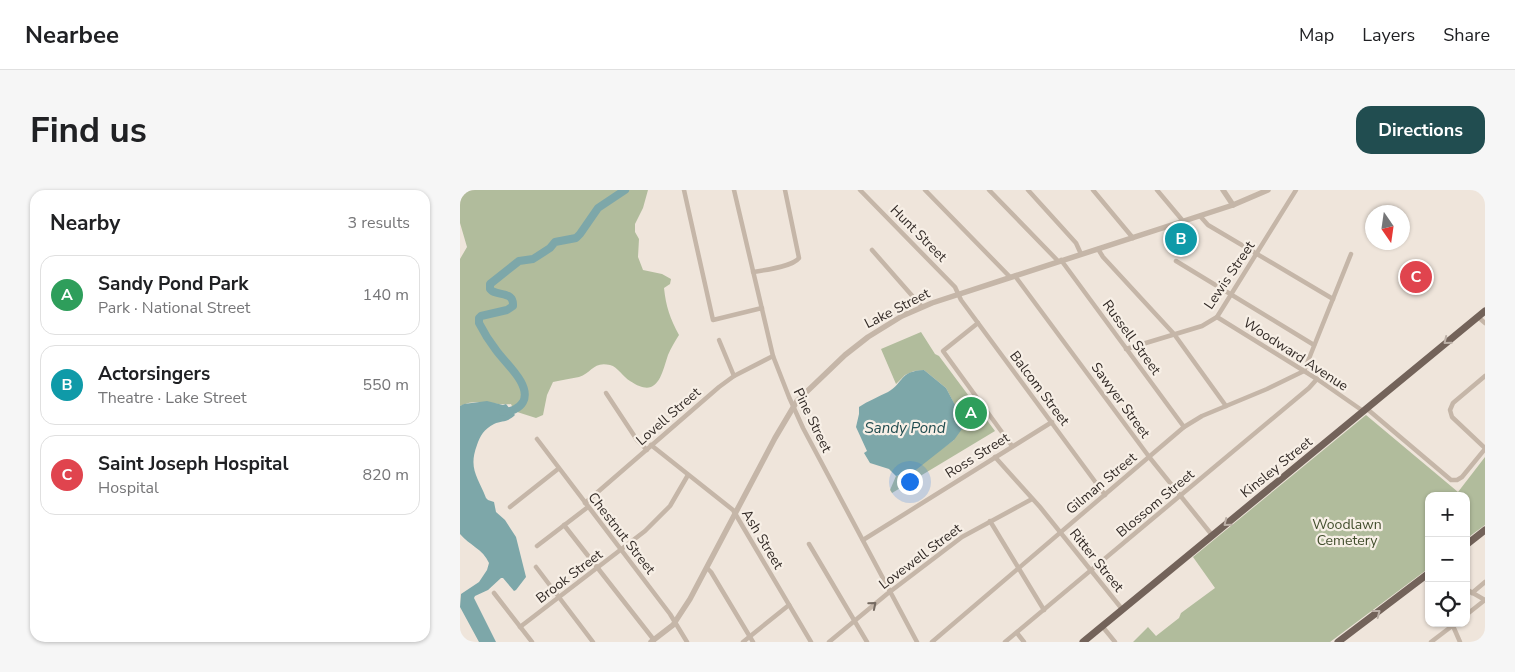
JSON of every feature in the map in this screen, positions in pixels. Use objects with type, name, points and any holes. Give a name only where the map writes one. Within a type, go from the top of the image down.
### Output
[{"type":"main road","name":"Kinsley Street","points":[[1083,642],[1485,311]]},
{"type":"main road","points":[[1470,542],[1483,534]]},
{"type":"main road","points":[[1338,642],[1425,576]]},
{"type":"street","points":[[684,190],[713,320],[762,308]]},
{"type":"street","name":"Pine Street","points":[[734,190],[773,356],[793,406],[917,642]]},
{"type":"street","points":[[753,272],[790,264],[799,258],[785,190]]},
{"type":"street","name":"Hunt Street","points":[[860,190],[951,283],[958,294]]},
{"type":"street","name":"Sawyer Street","points":[[925,190],[1013,276],[1150,458],[1212,535]]},
{"type":"street","name":"Russell Street","points":[[989,190],[1060,261],[1184,426]]},
{"type":"street","points":[[1028,190],[1076,243],[1081,254]]},
{"type":"street","points":[[1093,190],[1133,238]]},
{"type":"street","points":[[1157,190],[1183,221]]},
{"type":"street","points":[[1223,190],[1233,205]]},
{"type":"street","name":"Lake Street","points":[[653,641],[675,622],[707,568],[793,406],[845,355],[868,336],[922,307],[1233,205],[1268,190]]},
{"type":"street","name":"Lewis Street","points":[[1126,349],[1202,326],[1217,316],[1232,295],[1296,190]]},
{"type":"street","points":[[1200,216],[1208,225],[1333,299]]},
{"type":"street","points":[[1098,249],[1103,257],[1174,334],[1226,406]]},
{"type":"street","points":[[872,250],[922,307]]},
{"type":"street","points":[[1304,371],[1351,254]]},
{"type":"street","points":[[1176,261],[1314,345]]},
{"type":"street","name":"Balcom Street","points":[[958,294],[1105,495]]},
{"type":"street","name":"Woodward Avenue","points":[[1217,316],[1364,410],[1451,480],[1457,480],[1462,477],[1485,448]]},
{"type":"street","points":[[1478,317],[1485,323]]},
{"type":"street","points":[[978,323],[943,351],[1012,446]]},
{"type":"street","points":[[719,340],[734,376]]},
{"type":"street","name":"Lovell Street","points":[[537,546],[564,525],[719,386],[773,356]]},
{"type":"street","name":"Gilman Street","points":[[932,642],[1060,532],[1150,458],[1184,426],[1202,416],[1304,371]]},
{"type":"street","points":[[1485,376],[1452,403],[1450,410],[1454,419],[1485,448]]},
{"type":"street","name":"Blossom Street","points":[[1006,642],[1309,388],[1317,379]]},
{"type":"street","points":[[606,393],[637,440],[647,450]]},
{"type":"street","name":"Ross Street","points":[[863,540],[1052,422]]},
{"type":"street","name":"Chestnut Street","points":[[536,439],[675,622],[687,642]]},
{"type":"street","name":"Ash Street","points":[[651,446],[729,506],[736,514],[812,642]]},
{"type":"street","name":"Ritter Street","points":[[995,457],[1092,570],[1122,609]]},
{"type":"street","points":[[510,507],[558,469]]},
{"type":"street","name":"Brook Street","points":[[520,627],[645,531],[669,508],[688,475]]},
{"type":"street","name":"Lovewell Street","points":[[829,642],[962,537],[1032,499]]},
{"type":"street","points":[[990,521],[1044,610]]},
{"type":"street","points":[[564,525],[653,641]]},
{"type":"street","points":[[809,544],[867,642]]},
{"type":"street","points":[[536,567],[593,642]]},
{"type":"street","points":[[707,568],[753,642]]},
{"type":"street","points":[[1470,612],[1485,600],[1472,593],[1485,582]]},
{"type":"street","points":[[494,593],[532,642]]},
{"type":"street","points":[[743,642],[789,605]]},
{"type":"street","points":[[1102,626],[1115,642]]},
{"type":"street","points":[[1432,642],[1450,627]]},
{"type":"street","points":[[1455,627],[1460,642]]},
{"type":"street","points":[[1017,633],[1024,642]]},
{"type":"green space","points":[[460,190],[648,190],[643,208],[635,224],[635,232],[639,239],[638,257],[643,270],[662,274],[671,279],[670,284],[664,288],[665,295],[669,312],[679,335],[669,352],[663,371],[656,383],[646,388],[639,386],[627,379],[613,366],[604,364],[596,366],[579,377],[553,382],[547,395],[543,415],[536,418],[514,411],[511,404],[473,402],[460,406],[460,259],[467,247],[460,223]]},
{"type":"green space","points":[[921,332],[935,354],[939,356],[995,431],[892,493],[890,490],[896,476],[904,476],[954,440],[957,409],[946,388],[924,370],[914,371],[905,375],[896,384],[881,349]]},
{"type":"green space","name":"Woodlawn Cemetery","points":[[1366,415],[1458,492],[1425,492],[1425,571],[1330,642],[1133,642],[1148,627],[1156,636],[1179,618],[1181,613],[1215,588],[1193,557]]},
{"type":"green space","name":"Woodlawn Cemetery","points":[[1485,457],[1485,525],[1470,536],[1470,492],[1458,492]]},
{"type":"water","name":"Sandy Pond","points":[[924,370],[946,388],[962,418],[962,429],[954,440],[912,473],[896,476],[889,469],[870,463],[864,453],[867,451],[856,427],[859,407],[893,389],[906,375]]},
{"type":"water","points":[[487,401],[506,404],[515,415],[512,418],[494,424],[483,433],[474,453],[475,473],[486,498],[494,502],[496,512],[505,520],[516,537],[526,577],[514,591],[501,578],[488,590],[474,598],[496,642],[479,642],[460,607],[461,594],[479,582],[489,563],[480,551],[460,534],[460,406]]},
{"type":"waterway","points":[[503,412],[519,407],[525,395],[521,382],[491,343],[479,323],[481,316],[507,310],[513,306],[509,296],[492,291],[490,284],[519,261],[533,259],[550,248],[555,242],[576,238],[598,208],[625,190]]},
{"type":"place","name":"Actorsingers","points":[[1181,239]]},
{"type":"place","name":"Saint Joseph Hospital","points":[[1416,277]]},
{"type":"place","name":"Sandy Pond Park","points":[[971,413]]}]
